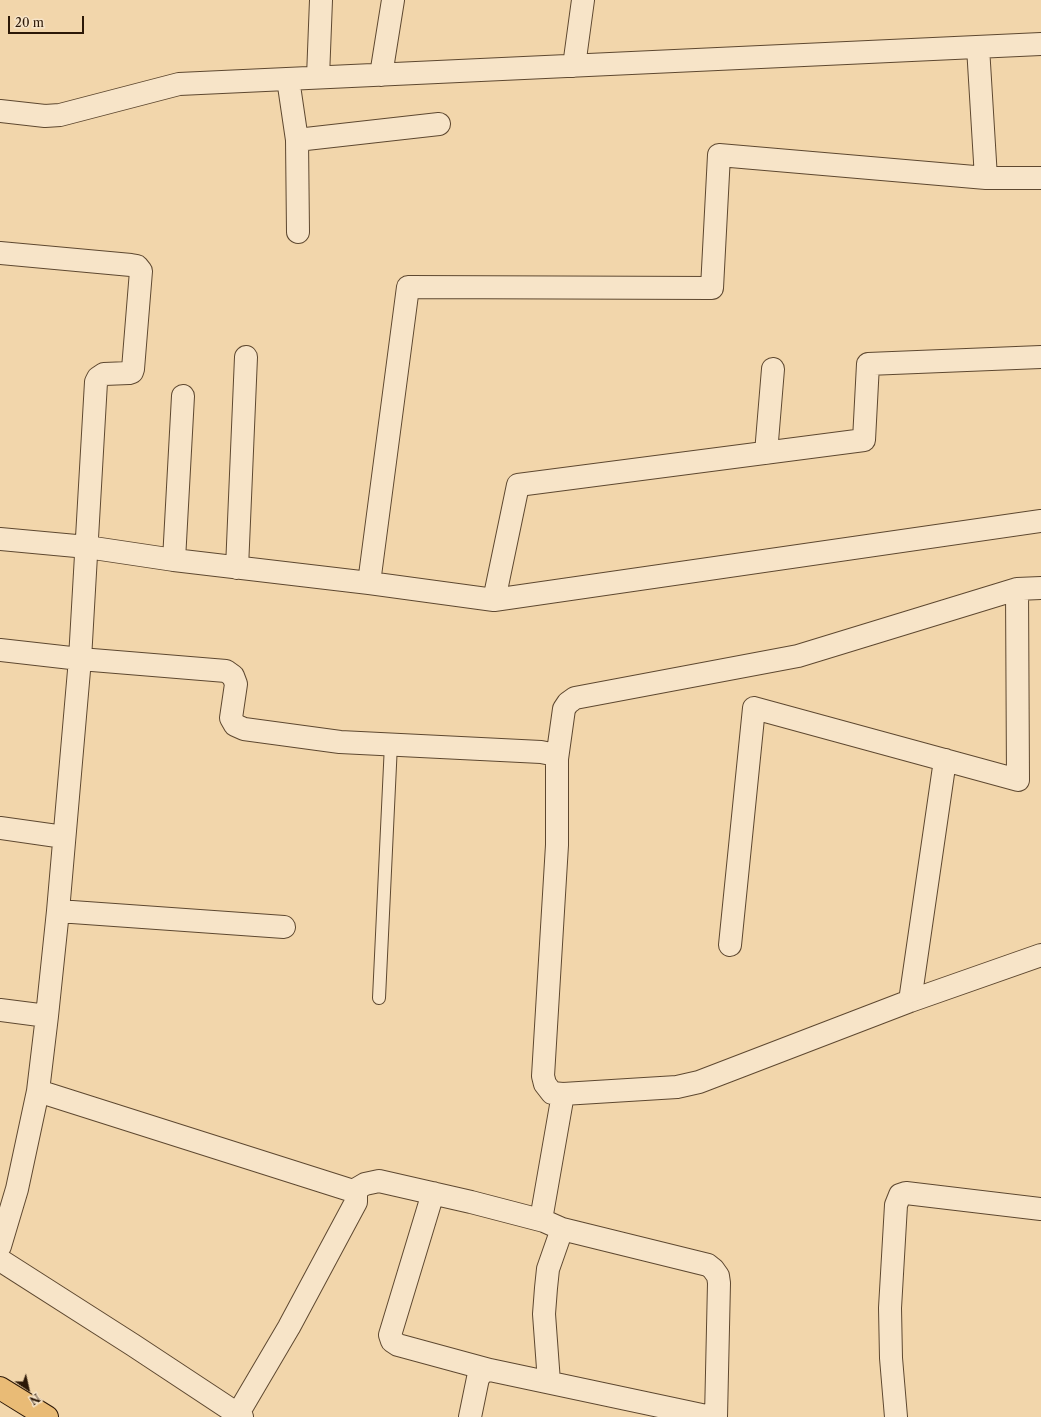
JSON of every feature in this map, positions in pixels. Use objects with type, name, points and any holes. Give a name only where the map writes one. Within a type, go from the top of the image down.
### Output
[{"type":"highway","points":[[0,1388],[47,1417]]},
{"type":"street","points":[[318,78],[321,0]]},
{"type":"street","points":[[381,75],[393,0]]},
{"type":"street","points":[[574,66],[583,0]]},
{"type":"street","points":[[0,111],[45,116],[60,115],[179,84],[1041,44]]},
{"type":"street","points":[[978,47],[986,178]]},
{"type":"street","points":[[288,79],[297,140],[298,232]]},
{"type":"street","points":[[297,140],[439,124]]},
{"type":"street","points":[[368,583],[408,287],[712,288],[719,155],[986,178],[1041,178]]},
{"type":"street","points":[[0,253],[131,265],[137,266],[141,271],[132,372],[104,374],[98,378],[96,382],[80,659],[58,911],[47,1016],[38,1091],[17,1190],[0,1246]]},
{"type":"street","points":[[237,568],[246,356]]},
{"type":"street","points":[[494,600],[518,485],[864,440],[868,364],[1041,357]]},
{"type":"street","points":[[766,453],[773,369]]},
{"type":"street","points":[[174,560],[183,396]]},
{"type":"street","points":[[0,539],[87,547],[174,560],[368,583],[494,600],[1041,521]]},
{"type":"street","points":[[1041,588],[1017,589],[798,656],[574,698],[568,703],[564,709],[557,759],[557,845],[543,1076],[545,1084],[552,1093],[564,1094],[677,1087],[699,1082],[910,1001],[1041,955]]},
{"type":"street","points":[[730,945],[754,708],[1018,780],[1017,589]]},
{"type":"street","points":[[0,650],[80,659],[226,671],[233,676],[236,684],[232,718],[235,725],[244,730],[340,742],[541,752],[551,754],[557,759]]},
{"type":"street","points":[[910,1001],[945,760]]},
{"type":"street","points":[[0,828],[64,837]]},
{"type":"street","points":[[58,911],[284,927]]},
{"type":"street","points":[[0,1010],[47,1016]]},
{"type":"street","points":[[38,1091],[354,1191]]},
{"type":"street","points":[[553,1225],[542,1214],[564,1094]]},
{"type":"street","points":[[354,1191],[365,1184],[379,1181],[433,1193],[708,1265],[718,1276],[720,1283],[716,1417]]},
{"type":"street","points":[[0,1260],[134,1345],[238,1416],[289,1327],[356,1202],[356,1195],[354,1191]]},
{"type":"street","points":[[433,1193],[390,1336],[392,1341],[398,1345],[490,1370],[711,1417]]},
{"type":"street","points":[[896,1417],[891,1358],[890,1308],[896,1205],[900,1195],[906,1193],[1041,1209]]},
{"type":"street","points":[[549,1382],[544,1314],[553,1225]]},
{"type":"street","points":[[470,1417],[478,1378],[483,1372],[490,1370]]},
{"type":"lane","points":[[379,998],[391,744]]}]
